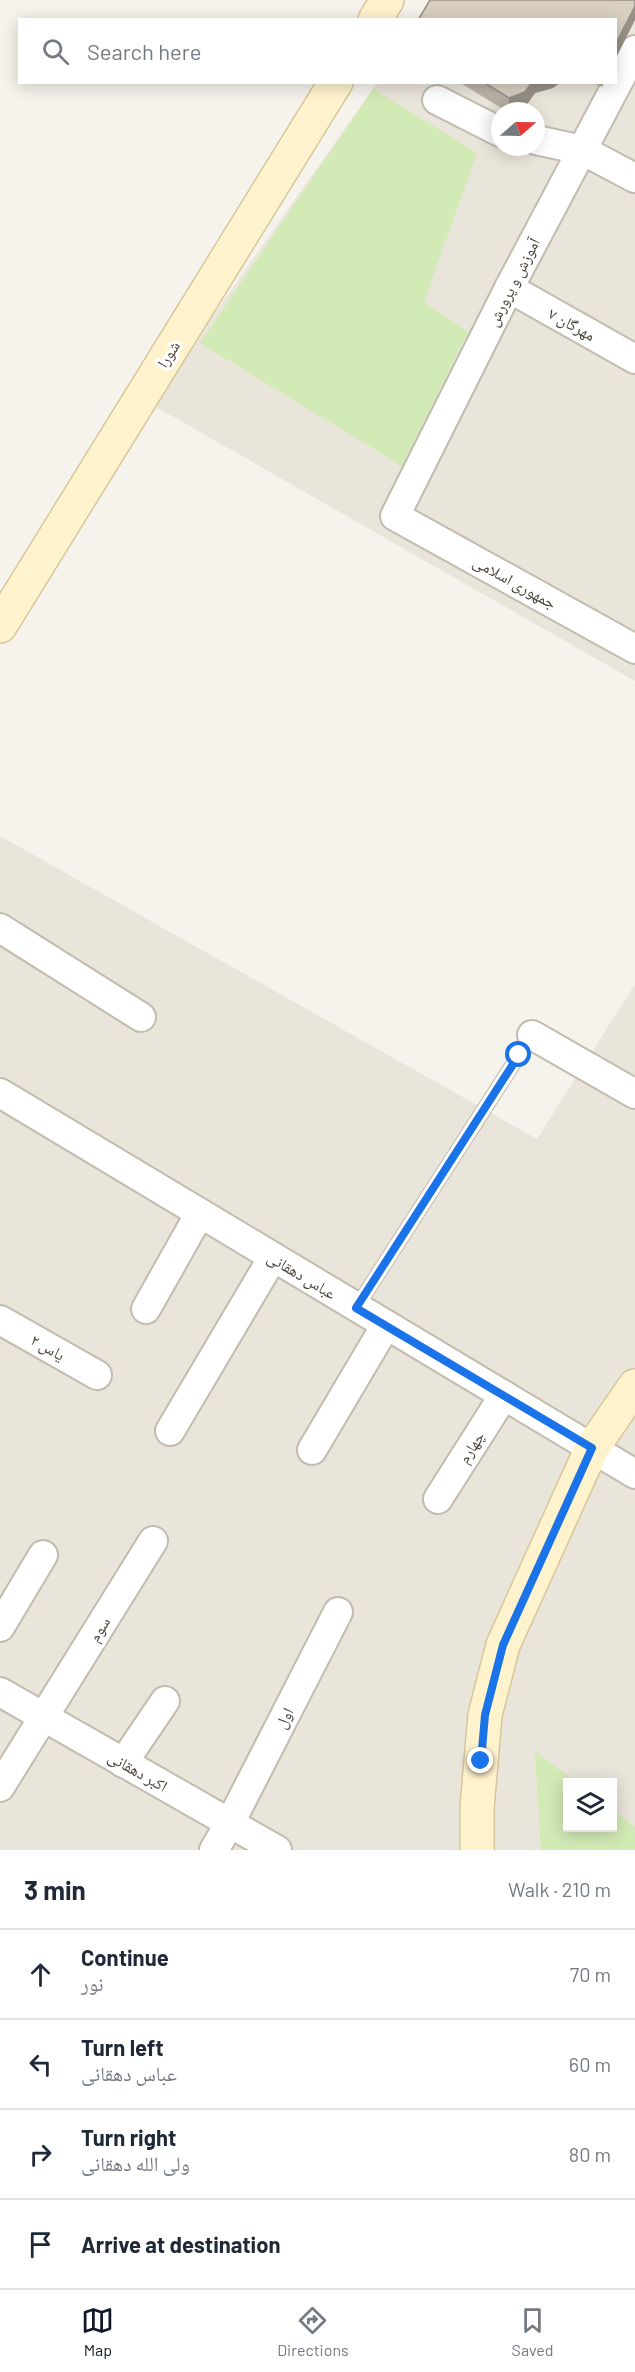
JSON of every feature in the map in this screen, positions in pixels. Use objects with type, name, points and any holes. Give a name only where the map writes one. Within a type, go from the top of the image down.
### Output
[{"type":"street","points":[[376,18],[387,0]]},
{"type":"street","name":"آموزش و پرورش","points":[[395,516],[508,288],[635,50]]},
{"type":"street","name":"شورا","points":[[0,626],[335,84]]},
{"type":"street","points":[[437,100],[491,127]]},
{"type":"street","points":[[545,142],[582,150],[635,178]]},
{"type":"street","name":"مهرگان ۷","points":[[508,288],[635,359]]},
{"type":"street","name":"جمهوری اسلامی","points":[[395,516],[635,649]]},
{"type":"street","points":[[0,927],[141,1017]]},
{"type":"street","points":[[532,1035],[635,1094]]},
{"type":"street","name":"عباس دهقانی","points":[[0,1093],[635,1474]]},
{"type":"street","points":[[146,1309],[200,1214]]},
{"type":"street","points":[[170,1431],[273,1257]]},
{"type":"street","name":"یاس ۲","points":[[0,1320],[97,1375]]},
{"type":"street","points":[[312,1450],[386,1324]]},
{"type":"street","points":[[477,1850],[477,1808],[485,1715],[503,1645],[592,1448],[635,1386]]},
{"type":"street","name":"چهارم","points":[[438,1499],[504,1395]]},
{"type":"street","name":"سوم","points":[[0,1787],[153,1541]]},
{"type":"street","points":[[0,1627],[43,1555]]},
{"type":"street","name":"اول","points":[[214,1850],[338,1612]]},
{"type":"street","name":"اکبر دهقانی","points":[[0,1692],[277,1850]]},
{"type":"street","points":[[123,1763],[165,1701]]},
{"type":"lane","points":[[356,1308],[532,1035]]},
{"type":"shaded area","points":[[635,0],[635,681],[151,404],[376,84],[617,84],[617,19]]},
{"type":"shaded area","points":[[0,836],[537,1139],[635,984],[635,1850],[0,1850]]},
{"type":"green space","points":[[373,89],[477,153],[424,302],[468,332],[402,466],[200,343]]},
{"type":"green space","points":[[535,1751],[571,1778],[563,1778],[563,1832],[617,1832],[617,1813],[635,1827],[635,1850],[541,1850]]},
{"type":"building","points":[[430,0],[635,0],[635,6],[617,41],[617,18],[419,18]]},
{"type":"building","points":[[486,84],[531,84],[525,92],[509,98]]},
{"type":"route","points":[[481,1761],[485,1715],[503,1645],[592,1448],[356,1308],[519,1055]]}]
